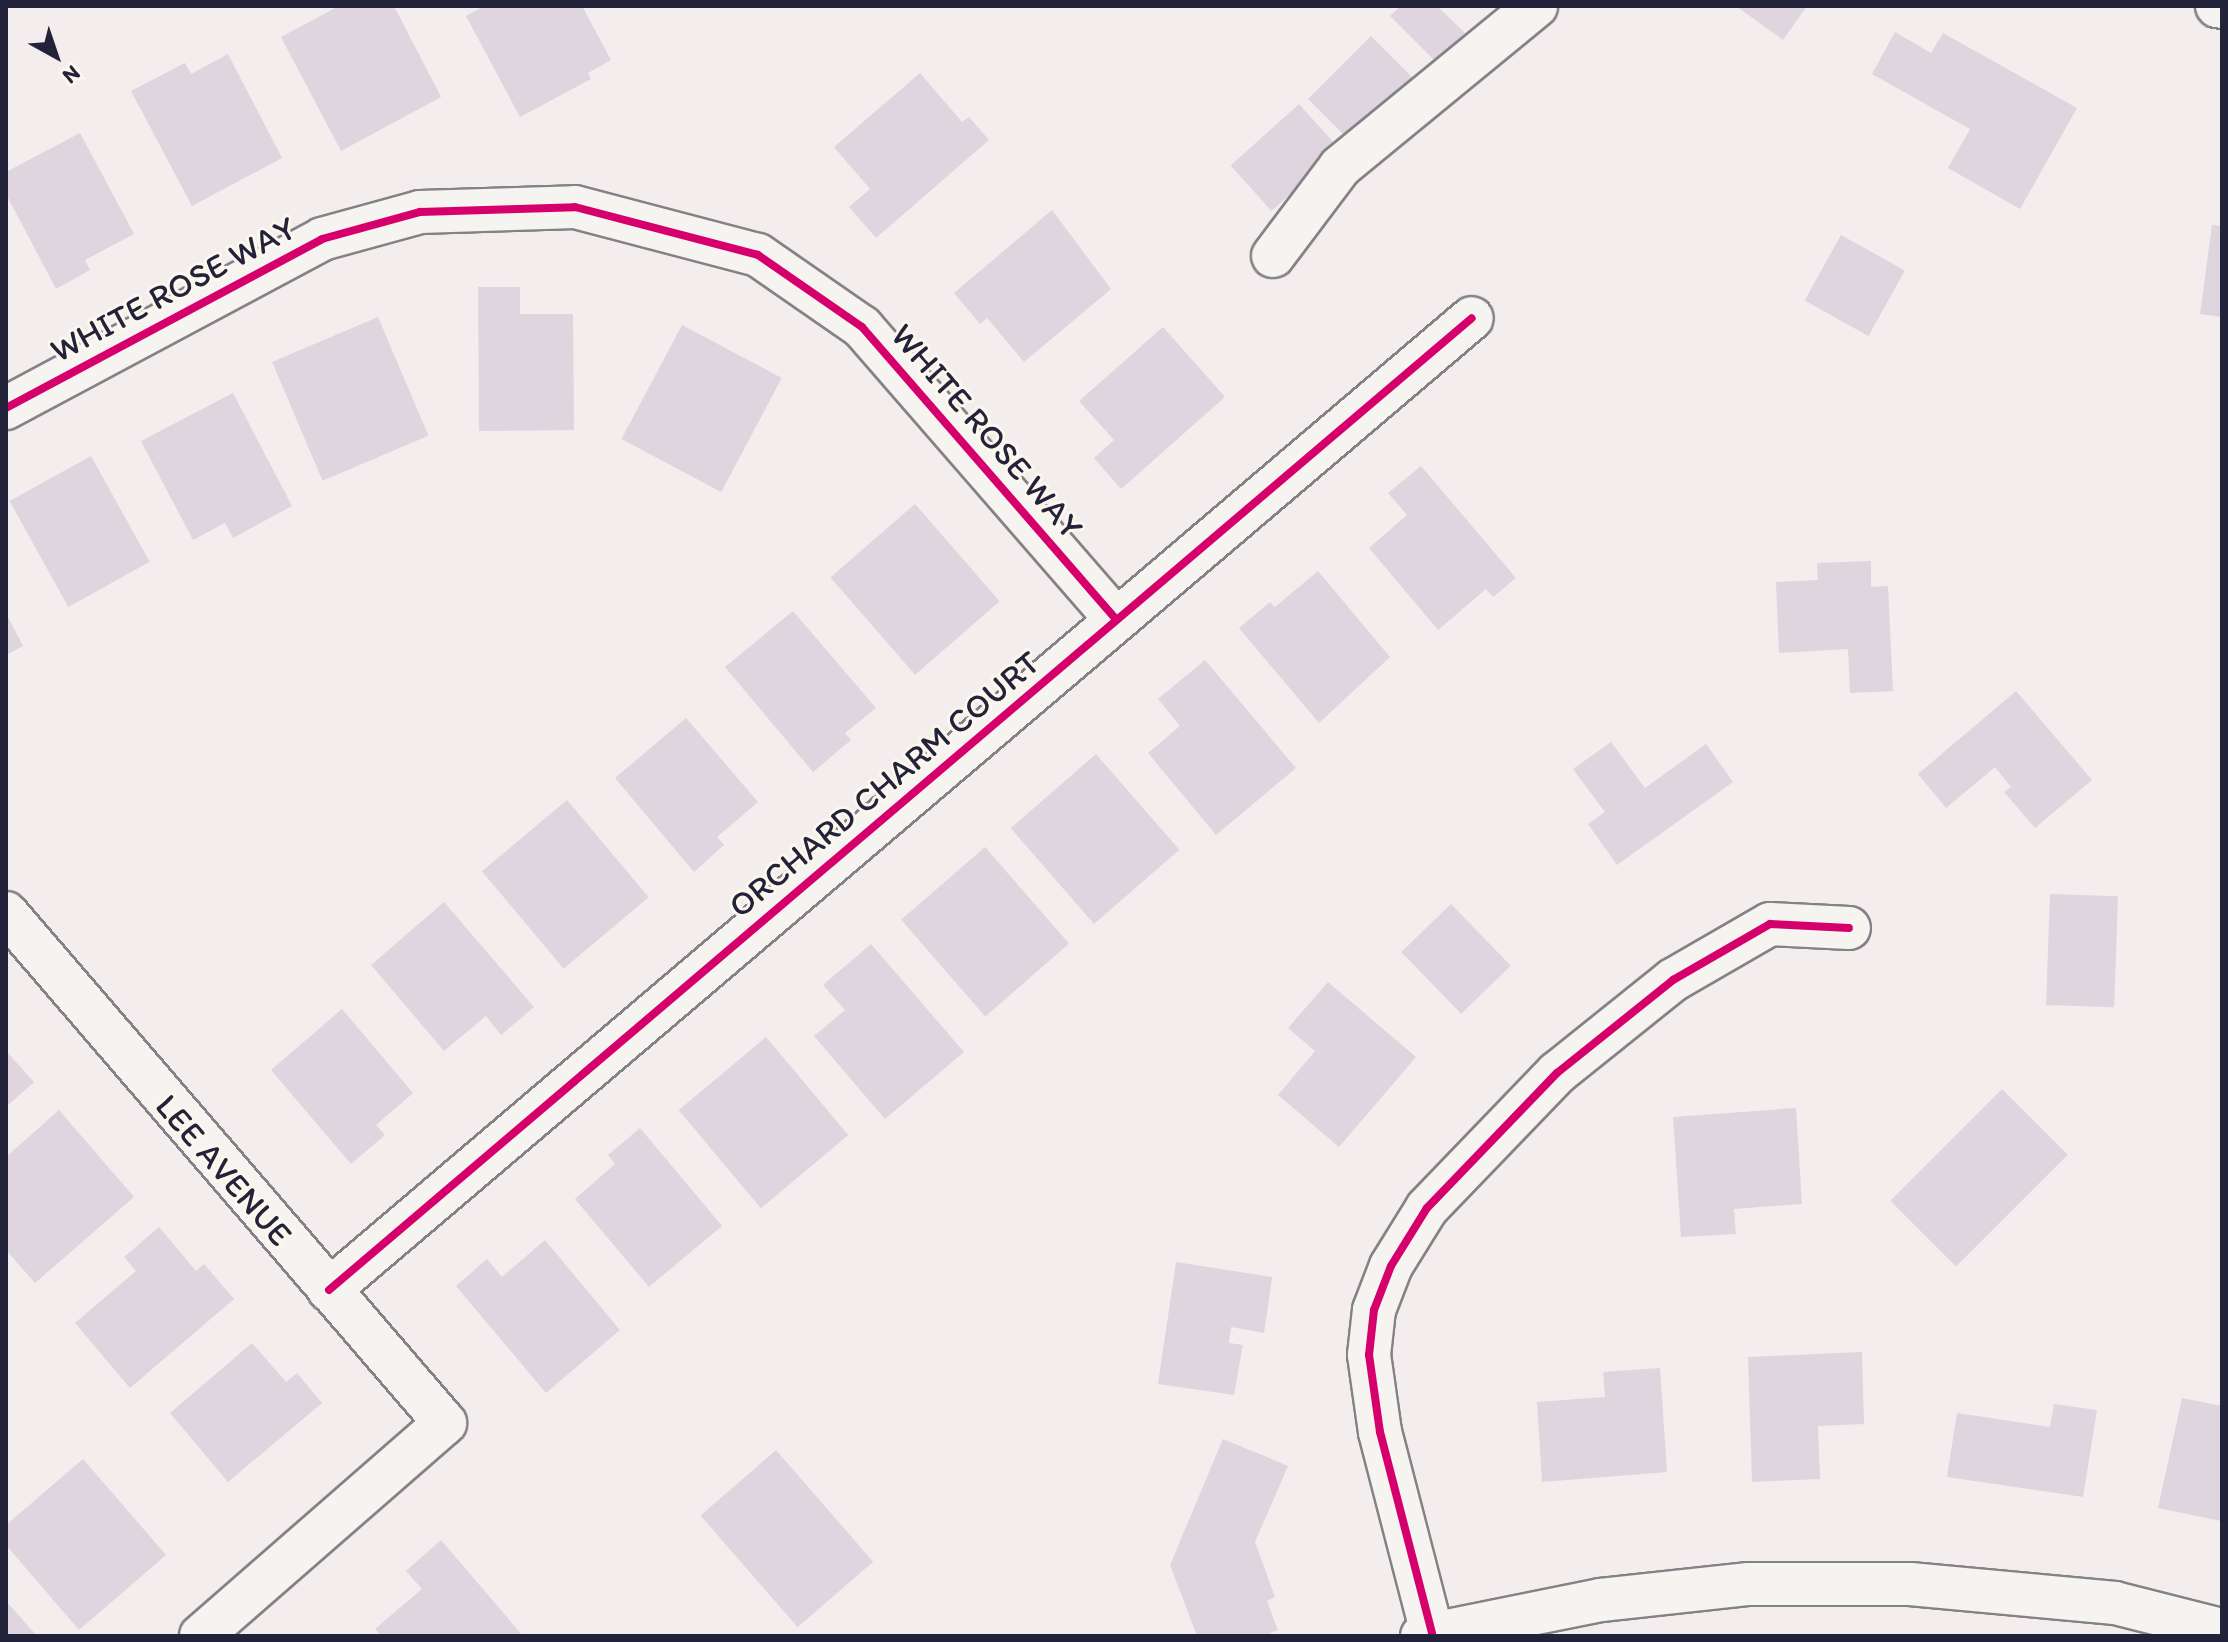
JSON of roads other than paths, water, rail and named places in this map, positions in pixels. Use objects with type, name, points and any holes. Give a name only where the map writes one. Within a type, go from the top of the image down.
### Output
[{"type":"street","points":[[1273,256],[1340,167],[1536,6]]},
{"type":"street","name":"WHITE ROSE WAY","points":[[6,408],[322,239],[420,212],[575,207],[758,255],[862,327],[1117,620]]},
{"type":"street","name":"ORCHARD CHARM COURT","points":[[329,1290],[1472,318]]},
{"type":"street","name":"LEE AVENUE","points":[[6,913],[445,1423],[201,1636]]},
{"type":"street","points":[[1849,928],[1770,924],[1673,980],[1557,1073],[1427,1208],[1391,1266],[1374,1310],[1369,1355],[1380,1432],[1427,1635],[1601,1600],[1749,1584],[1910,1584],[2115,1603],[2222,1630]]}]
